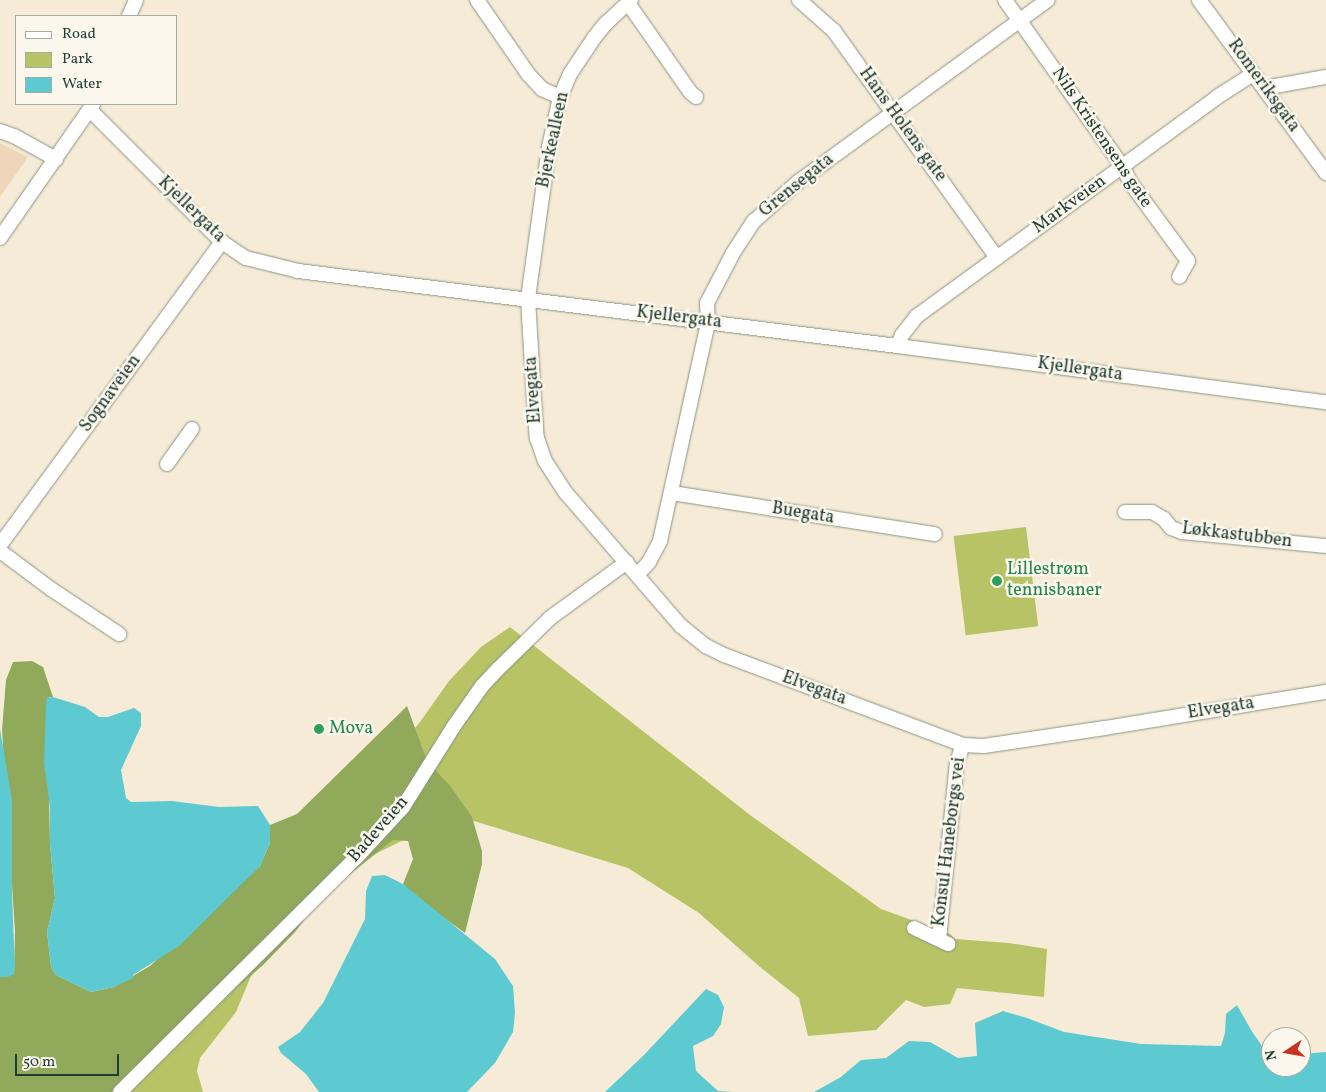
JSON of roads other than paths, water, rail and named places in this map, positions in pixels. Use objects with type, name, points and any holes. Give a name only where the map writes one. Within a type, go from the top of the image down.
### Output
[{"type":"street","points":[[129,15],[136,0]]},
{"type":"street","points":[[477,0],[528,74],[542,89],[560,97]]},
{"type":"street","name":"Hans Holens gate","points":[[799,0],[834,31],[997,258]]},
{"type":"street","name":"Nils Kristensens gate","points":[[1005,0],[1123,167],[1130,182],[1188,261],[1179,277]]},
{"type":"street","name":"Grensegata","points":[[638,574],[649,562],[660,541],[708,322],[707,303],[754,221],[798,182],[1048,0]]},
{"type":"street","name":"Romeriksgata","points":[[1199,0],[1326,172]]},
{"type":"street","name":"Bjerkealleen","points":[[528,299],[549,147],[560,97],[570,74],[585,50],[606,23],[626,2],[690,92],[696,97]]},
{"type":"street","name":"Markveien","points":[[898,346],[902,335],[917,316],[1217,97],[1253,74]]},
{"type":"street","points":[[1264,88],[1326,77]]},
{"type":"street","points":[[0,238],[91,107]]},
{"type":"street","name":"Kjellergata","points":[[91,107],[222,242],[246,258],[298,271],[1326,402]]},
{"type":"street","points":[[0,131],[14,136],[56,160]]},
{"type":"street","name":"Sognaveien","points":[[0,545],[222,242]]},
{"type":"street","name":"Elvegata","points":[[528,299],[537,438],[545,461],[566,493],[676,620],[706,646],[724,655],[963,745],[984,746],[1326,692]]},
{"type":"street","points":[[167,464],[192,429]]},
{"type":"street","name":"Buegata","points":[[672,493],[935,534]]},
{"type":"street","name":"Løkkastubben","points":[[1125,512],[1152,512],[1164,519],[1171,528],[1182,532],[1326,546]]},
{"type":"street","points":[[0,551],[51,589],[119,634]]},
{"type":"street","name":"Badeveien","points":[[120,1092],[356,858],[403,807],[454,726],[482,686],[498,669],[550,618],[627,562]]},
{"type":"street","name":"Konsul Haneborgs vei","points":[[914,928],[944,941],[957,762],[963,745]]},
{"type":"water","points":[[53,697],[85,707],[99,717],[108,717],[134,708],[141,713],[141,726],[121,770],[126,798],[131,802],[172,801],[219,807],[258,806],[270,825],[270,843],[260,866],[179,946],[133,975],[133,978],[114,987],[91,992],[56,975],[51,967],[47,932],[55,898],[50,844],[50,808],[44,763],[46,703],[47,698]]},
{"type":"water","points":[[0,729],[12,800],[12,892],[15,969],[14,974],[8,977],[0,977]]},
{"type":"water","points":[[385,875],[403,884],[495,959],[513,986],[515,1013],[513,1032],[495,1063],[467,1092],[319,1092],[306,1074],[281,1053],[278,1047],[300,1032],[323,1003],[365,919],[366,891],[372,876]]},
{"type":"water","points":[[706,989],[718,995],[724,1007],[721,1024],[713,1036],[693,1046],[696,1071],[718,1091],[733,1092],[605,1092],[644,1055]]},
{"type":"water","points":[[1237,1005],[1261,1045],[1261,1077],[1311,1077],[1311,1053],[1326,1052],[1326,1092],[814,1092],[841,1077],[861,1060],[886,1058],[909,1041],[930,1042],[958,1058],[977,1056],[975,1023],[1003,1011],[1064,1032],[1141,1044],[1221,1046],[1225,1033],[1226,1014]]},
{"type":"place","name":"Lillestrøm tennisbaner","points":[[997,581]]},
{"type":"place","name":"Mova","points":[[319,729]]}]
